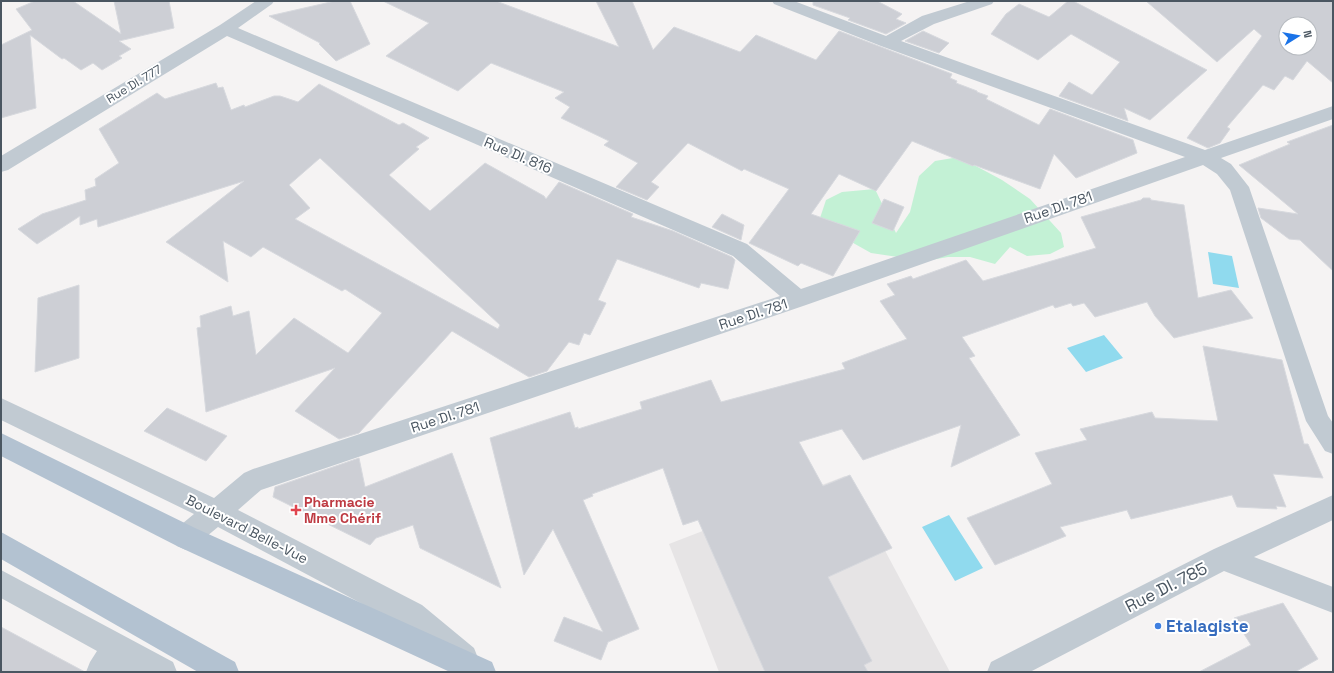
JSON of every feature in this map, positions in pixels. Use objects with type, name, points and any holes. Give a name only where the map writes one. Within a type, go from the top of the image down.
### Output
[{"type":"main road","name":"Boulevard Belle-Vue","points":[[1,444],[186,537],[480,671]]},
{"type":"main road","points":[[1,545],[225,672]]},
{"type":"street","name":"Rue DI. 777","points":[[1,165],[226,29],[266,1]]},
{"type":"street","points":[[780,1],[887,42],[1203,156],[1224,169],[1240,187],[1318,421],[1333,443]]},
{"type":"street","points":[[887,42],[928,20],[986,1]]},
{"type":"street","name":"Rue DI. 816","points":[[226,29],[740,250],[798,299]]},
{"type":"street","name":"Rue DI. 781","points":[[186,537],[253,481],[798,299],[1203,156],[1333,112]]},
{"type":"street","name":"Boulevard Belle-Vue","points":[[1,409],[216,512],[412,615],[480,671]]},
{"type":"street","name":"Rue DI. 785","points":[[1001,672],[1222,558],[1333,506]]},
{"type":"street","points":[[1222,558],[1333,600]]},
{"type":"street","points":[[1,583],[124,658],[163,672]]},
{"type":"street","points":[[100,672],[124,658]]},
{"type":"shaded area","points":[[845,476],[950,672],[719,672],[669,544]]},
{"type":"green space","points":[[959,157],[1002,180],[1030,199],[1061,233],[1064,247],[1050,254],[1027,256],[1010,247],[995,264],[970,257],[948,257],[925,261],[871,253],[839,235],[820,218],[826,200],[842,192],[875,189],[896,233],[910,212],[919,176],[935,161]]},
{"type":"water","points":[[1208,252],[1232,256],[1239,288],[1213,284]]},
{"type":"water","points":[[1104,335],[1123,358],[1086,372],[1067,348]]},
{"type":"water","points":[[949,515],[983,568],[955,581],[922,527]]},
{"type":"building","points":[[35,1],[73,1],[121,34],[114,1],[169,1],[174,28],[119,41],[131,49],[119,56],[122,58],[102,70],[93,63],[81,70],[64,58],[62,59],[30,35],[36,108],[1,118],[1,45],[32,30],[16,9]]},
{"type":"building","points":[[335,1],[350,1],[370,44],[336,61],[319,44],[320,43],[269,16]]},
{"type":"building","points":[[383,1],[496,1],[619,47],[596,1],[632,1],[653,50],[674,27],[740,52],[756,35],[816,60],[839,31],[952,74],[950,78],[957,81],[956,83],[988,96],[986,99],[1039,125],[1050,109],[1133,140],[1137,153],[1076,178],[1054,154],[1040,189],[974,165],[973,166],[912,141],[876,191],[839,174],[811,214],[860,231],[833,276],[801,263],[798,266],[749,243],[789,189],[744,169],[742,171],[688,143],[651,182],[659,187],[647,200],[616,187],[638,163],[604,145],[609,141],[561,118],[570,107],[555,98],[564,92],[491,63],[458,91],[386,56],[429,23]]},
{"type":"building","points":[[813,1],[877,1],[902,14],[896,19],[906,23],[886,34],[848,20],[850,18],[813,5]]},
{"type":"building","points":[[1068,1],[1073,1],[1207,70],[1150,120],[1124,108],[1128,121],[1059,96],[1069,82],[1092,95],[1120,62],[1071,34],[1038,60],[991,34],[1006,14],[1019,4],[1049,17]]},
{"type":"building","points":[[1146,1],[1333,1],[1333,83],[1307,61],[1293,80],[1285,76],[1274,90],[1263,85],[1227,127],[1230,129],[1220,143],[1208,148],[1187,138],[1262,36],[1254,29],[1217,62]]},
{"type":"building","points":[[923,31],[949,43],[939,53],[905,41]]},
{"type":"building","points":[[216,83],[218,88],[223,87],[231,110],[244,105],[245,107],[274,96],[280,96],[298,102],[319,84],[399,125],[403,123],[429,138],[416,147],[419,149],[389,175],[430,211],[485,163],[544,196],[546,199],[559,182],[633,214],[631,217],[673,231],[732,257],[735,260],[728,289],[701,283],[699,288],[617,259],[598,300],[606,303],[590,335],[584,333],[579,345],[569,342],[547,371],[529,377],[452,331],[359,433],[339,439],[295,411],[335,368],[206,412],[197,328],[201,327],[200,316],[231,306],[233,316],[249,311],[256,355],[294,318],[348,353],[382,313],[345,289],[342,291],[263,247],[251,257],[223,241],[228,282],[166,242],[244,181],[98,227],[97,219],[80,225],[80,216],[37,244],[18,229],[42,214],[86,200],[85,190],[96,186],[95,179],[119,163],[99,129],[157,93],[165,99]],"holes":[[[320,158],[500,325],[498,329],[295,219],[310,208],[289,185]]]},
{"type":"building","points":[[1333,125],[1333,271],[1300,240],[1289,239],[1261,218],[1258,208],[1298,214],[1239,165],[1290,144],[1287,142]]},
{"type":"building","points":[[1143,198],[1184,205],[1198,298],[1231,290],[1253,318],[1174,338],[1155,316],[1147,302],[1095,317],[1084,303],[1073,306],[1071,303],[1055,308],[1053,305],[962,337],[975,356],[969,358],[1020,435],[951,467],[961,425],[863,460],[842,429],[799,442],[823,486],[850,475],[892,548],[828,577],[872,661],[864,665],[868,672],[765,672],[698,520],[683,525],[663,468],[592,494],[593,496],[583,500],[639,629],[608,642],[601,660],[554,641],[564,617],[603,632],[553,529],[524,575],[490,438],[570,412],[575,428],[578,427],[578,429],[642,409],[640,402],[711,380],[721,402],[845,369],[842,363],[907,339],[880,301],[895,295],[887,284],[911,276],[913,279],[966,260],[983,281],[1096,248],[1081,217],[1141,200]]},
{"type":"building","points":[[884,199],[904,207],[893,231],[872,223]]},
{"type":"building","points":[[722,214],[744,225],[741,240],[712,227]]},
{"type":"building","points":[[79,285],[79,358],[35,372],[38,298]]},
{"type":"building","points":[[1203,346],[1282,360],[1304,444],[1308,444],[1323,478],[1273,474],[1286,507],[1276,506],[1277,509],[1237,507],[1232,495],[1131,519],[1127,510],[1060,527],[1066,536],[995,565],[967,518],[1052,484],[1035,453],[1087,440],[1080,429],[1152,412],[1155,418],[1218,421]]},
{"type":"building","points":[[167,408],[227,436],[206,461],[144,431]]},
{"type":"building","points":[[452,453],[501,588],[420,548],[413,525],[376,538],[370,545],[273,497],[275,487],[359,458],[365,487]]},
{"type":"building","points":[[1283,603],[1318,659],[1295,672],[1199,672],[1251,645],[1234,618]]},
{"type":"building","points":[[1,627],[85,672],[1,672]]},
{"type":"place","name":"Pharmacie Mme Chérif","points":[[296,510]]},
{"type":"place","name":"Etalagiste","points":[[1158,626]]}]
